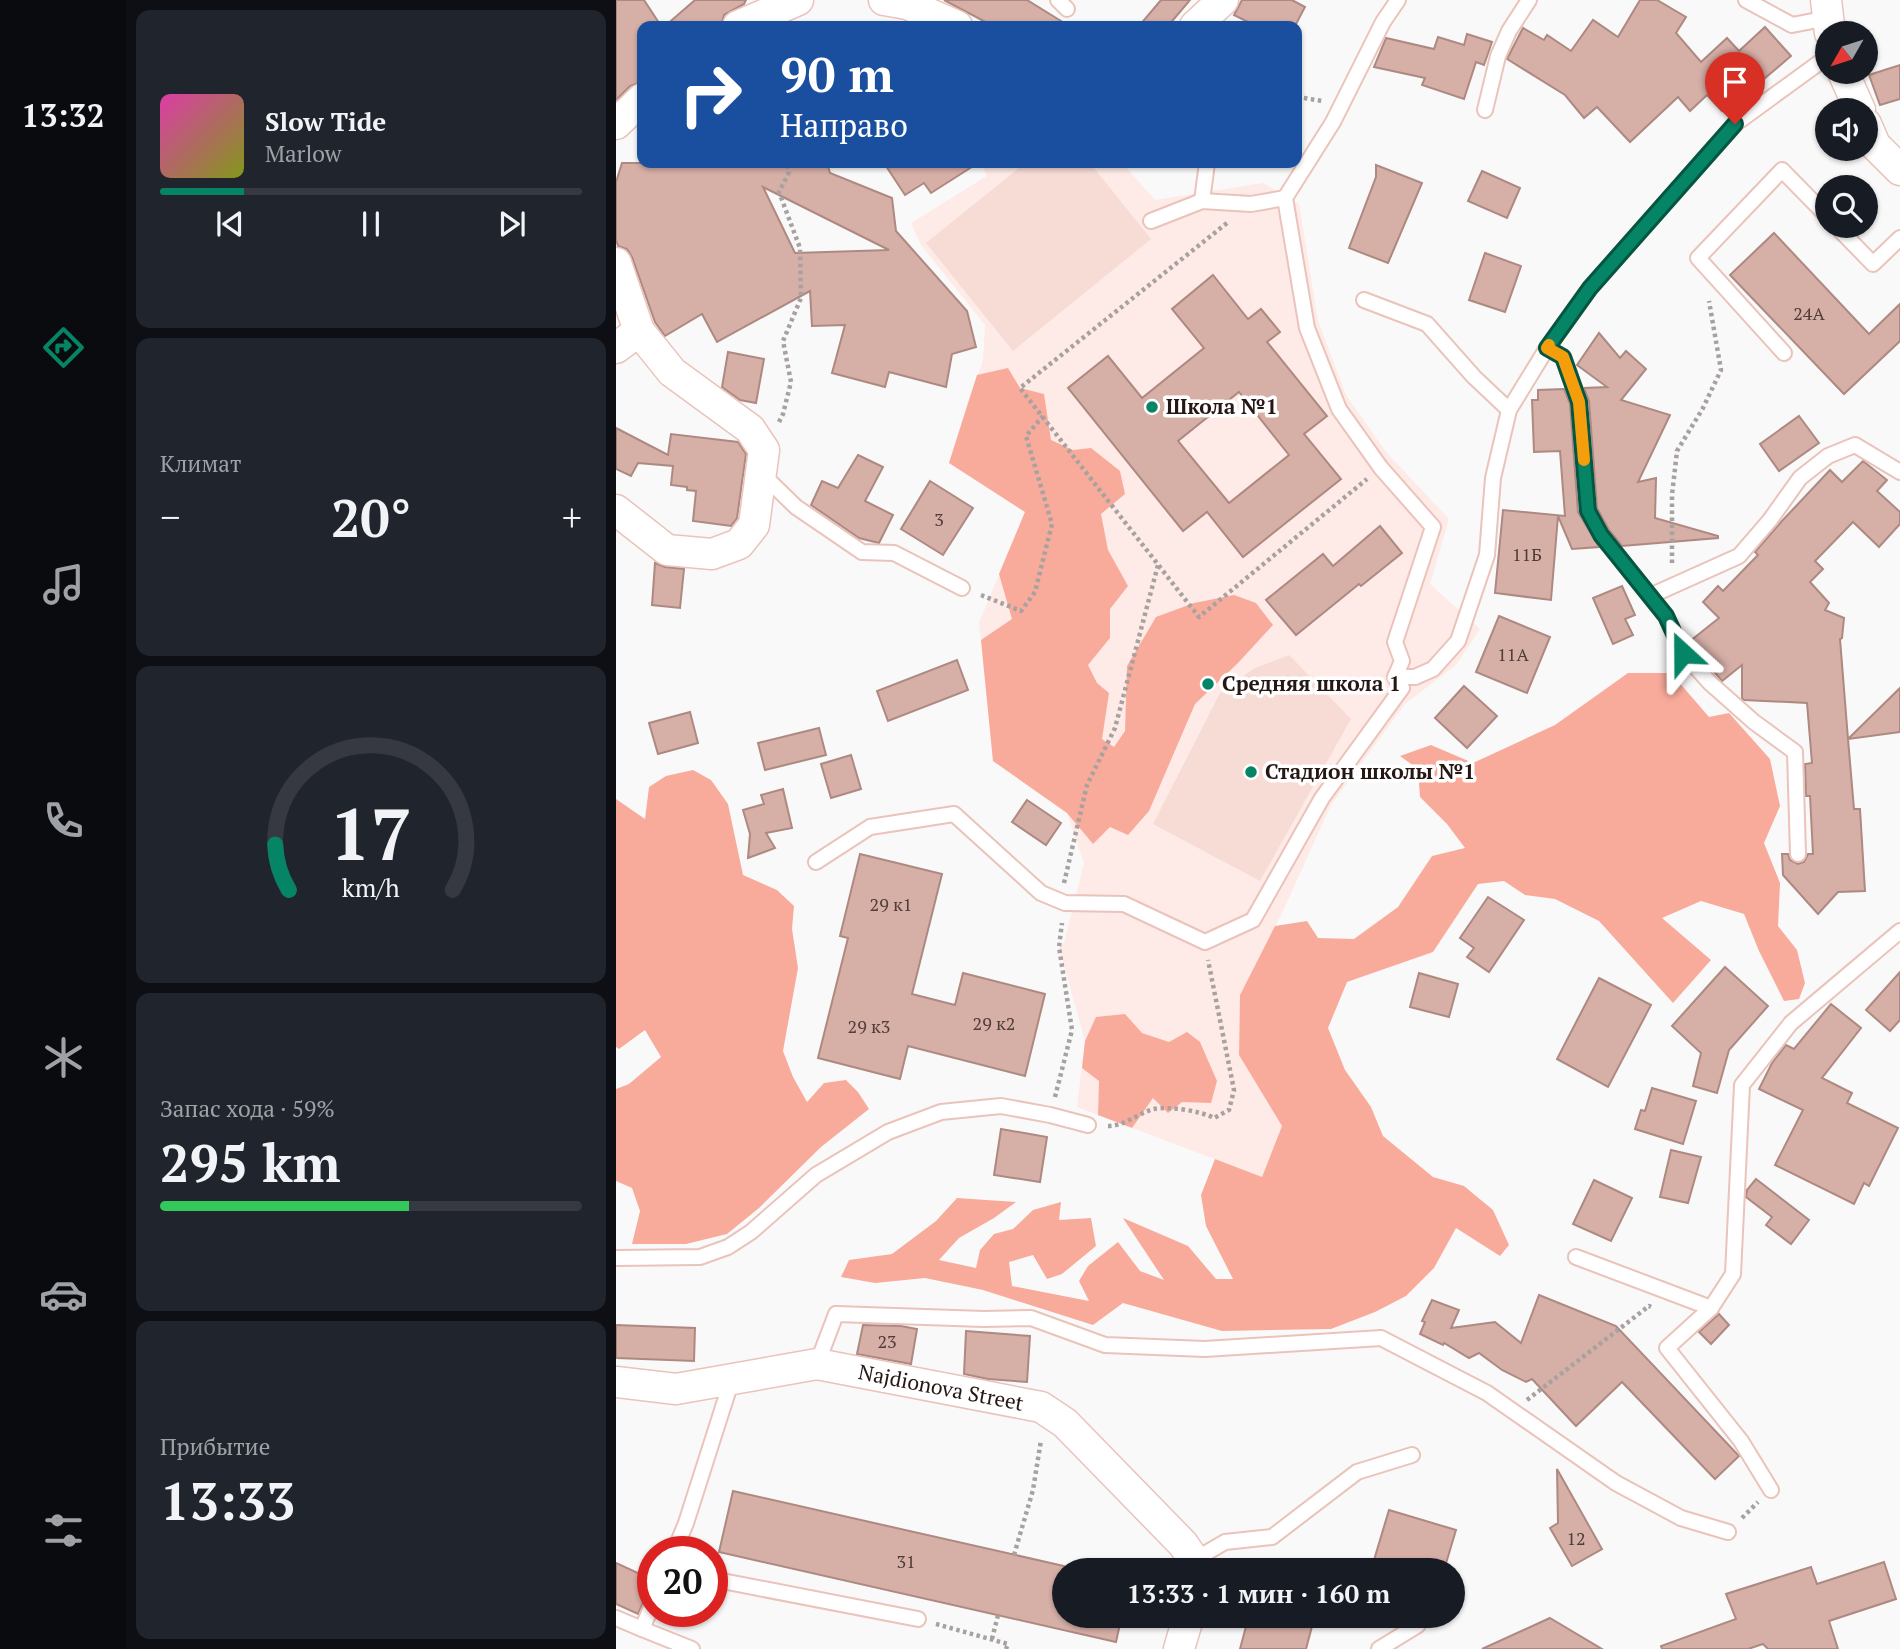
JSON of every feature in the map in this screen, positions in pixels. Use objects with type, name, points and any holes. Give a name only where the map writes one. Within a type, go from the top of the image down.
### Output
[{"type":"street","points":[[750,21],[798,0]]},
{"type":"street","points":[[884,0],[907,4],[946,21]]},
{"type":"street","points":[[1201,21],[1224,0]]},
{"type":"street","points":[[616,124],[637,104]]},
{"type":"street","points":[[1878,148],[1900,170]]},
{"type":"street","points":[[616,263],[628,340],[750,429],[762,462],[754,526],[739,544],[712,554],[667,550],[616,510]]},
{"type":"street","name":"Najdionova Street","points":[[616,1382],[676,1389],[817,1364],[1041,1407],[1065,1423],[1183,1544],[1190,1558]]},
{"type":"street","points":[[1179,1649],[1185,1628]]},
{"type":"lane","points":[[1220,21],[1224,0]]},
{"type":"lane","points":[[1395,677],[1402,661],[1395,642],[1433,527],[1381,468],[1339,409],[1307,328],[1285,198],[1333,122],[1382,22],[1398,0]]},
{"type":"lane","points":[[1485,110],[1498,56],[1529,0]]},
{"type":"lane","points":[[1746,0],[1793,25],[1828,17]]},
{"type":"lane","points":[[1395,677],[1415,677],[1433,669],[1458,641],[1487,555],[1493,478],[1509,410],[1547,348],[1590,288],[1735,124],[1815,66]]},
{"type":"lane","points":[[1202,201],[1206,168]]},
{"type":"lane","points":[[1784,353],[1698,258],[1782,170],[1815,204]]},
{"type":"lane","points":[[1151,221],[1202,201],[1251,204],[1285,198]]},
{"type":"lane","points":[[1848,238],[1873,264],[1898,242]]},
{"type":"lane","points":[[1364,300],[1427,324],[1474,377],[1509,410]]},
{"type":"lane","points":[[1547,348],[1563,357],[1579,402],[1588,511],[1601,535],[1666,616],[1683,653],[1736,706],[1795,752],[1798,854]]},
{"type":"lane","points":[[1650,596],[1739,556],[1770,520],[1800,478],[1828,456],[1855,444],[1900,472]]},
{"type":"lane","points":[[762,462],[796,507],[862,552],[894,553],[962,588]]},
{"type":"lane","points":[[816,862],[870,827],[954,814],[1041,893],[1065,903],[1124,904],[1205,942],[1253,920],[1322,798],[1402,688],[1395,677]]},
{"type":"lane","points":[[1771,1490],[1741,1441],[1667,1348],[1711,1308],[1733,1274],[1742,1085],[1791,1023],[1900,931]]},
{"type":"lane","points":[[616,1258],[700,1256],[728,1247],[774,1213],[816,1175],[888,1132],[941,1112],[1000,1106],[1088,1125]]},
{"type":"lane","points":[[1576,1257],[1711,1308]]},
{"type":"lane","points":[[817,1364],[836,1314],[1031,1318],[1105,1345],[1205,1349],[1381,1338],[1487,1393],[1616,1483],[1681,1518],[1728,1532]]},
{"type":"lane","points":[[681,1536],[732,1379]]},
{"type":"lane","points":[[1203,1558],[1225,1542],[1272,1537],[1357,1472],[1412,1455]]},
{"type":"lane","points":[[728,1582],[918,1619]]},
{"type":"lane","points":[[616,1618],[692,1649]]},
{"type":"lane","points":[[1379,1649],[1413,1628]]},
{"type":"path","points":[[762,462],[783,414],[791,382],[783,341],[801,298],[800,248],[779,192],[789,172],[788,168]]},
{"type":"path","points":[[1251,204],[1020,388],[1199,617],[1381,468]]},
{"type":"path","points":[[1673,586],[1672,495],[1677,451],[1703,408],[1721,370],[1710,311],[1706,269]]},
{"type":"path","points":[[962,588],[1021,611],[1035,592],[1052,524],[1026,436],[1043,416]]},
{"type":"path","points":[[1115,728],[1158,565]]},
{"type":"path","points":[[1088,1125],[1116,1126],[1156,1109],[1203,1112],[1214,1118],[1229,1110],[1234,1090],[1205,942]]},
{"type":"path","points":[[1511,1411],[1649,1306],[1690,1326]]},
{"type":"path","points":[[1014,1555],[1034,1490],[1041,1448],[1041,1407]]},
{"type":"path","points":[[1728,1532],[1771,1490]]},
{"type":"path","points":[[992,1639],[998,1615]]},
{"type":"path","points":[[918,1619],[1007,1644],[1006,1649]]},
{"type":"shaded area","name":"Средняя школа 1","points":[[983,168],[1126,168],[1155,200],[1263,183],[1299,204],[1318,321],[1346,395],[1386,452],[1449,519],[1430,584],[1480,629],[1456,665],[1405,704],[1331,805],[1283,911],[1240,995],[1239,1055],[1282,1126],[1262,1177],[1077,1107],[1085,1041],[1059,947],[1064,943],[1084,863],[1067,813],[993,761],[979,623],[1025,512],[949,463],[983,361],[985,325],[921,245],[911,223],[987,176]]},
{"type":"shaded area","points":[[1019,168],[1094,168],[1151,239],[1013,351],[926,243]]},
{"type":"shaded area","points":[[1008,368],[1020,388],[1044,394],[1051,440],[1073,450],[1091,448],[1120,471],[1125,494],[1101,514],[1108,550],[1128,586],[1110,609],[1110,638],[1088,665],[1097,683],[1109,693],[1102,739],[1114,747],[1125,731],[1127,666],[1156,617],[1194,603],[1234,595],[1256,603],[1273,625],[1195,704],[1149,811],[1128,835],[1110,827],[1093,844],[1067,813],[993,761],[981,640],[1012,619],[999,574],[1025,512],[949,463],[977,375]]},
{"type":"shaded area","name":"Стадион школы №1","points":[[1289,655],[1351,719],[1260,881],[1153,824],[1220,693],[1253,669]]},
{"type":"shaded area","points":[[1628,673],[1671,673],[1709,717],[1729,713],[1770,759],[1780,806],[1764,843],[1780,883],[1778,926],[1797,950],[1805,983],[1799,999],[1784,1001],[1744,914],[1701,901],[1662,918],[1711,960],[1673,1003],[1599,921],[1555,899],[1525,895],[1504,881],[1478,884],[1433,952],[1347,982],[1328,1028],[1345,1070],[1371,1107],[1383,1136],[1433,1177],[1464,1186],[1493,1210],[1509,1245],[1500,1256],[1456,1228],[1434,1268],[1406,1296],[1375,1312],[1331,1329],[1222,1331],[1123,1303],[1093,1325],[983,1290],[925,1278],[875,1283],[841,1277],[849,1260],[892,1254],[936,1221],[957,1198],[1016,1202],[959,1238],[939,1260],[976,1268],[980,1250],[994,1234],[1013,1229],[1033,1210],[1061,1202],[1059,1220],[1091,1218],[1096,1246],[1062,1274],[1047,1279],[1033,1255],[1009,1262],[1012,1286],[1089,1301],[1079,1281],[1088,1266],[1118,1242],[1140,1271],[1164,1280],[1123,1218],[1188,1246],[1216,1279],[1233,1279],[1206,1226],[1201,1195],[1215,1159],[1262,1177],[1282,1126],[1239,1055],[1240,995],[1275,926],[1307,921],[1318,938],[1354,939],[1398,907],[1432,856],[1465,848],[1447,824],[1420,797],[1418,769],[1400,756],[1431,745],[1473,763],[1555,725]]},
{"type":"shaded area","points":[[693,770],[711,780],[728,804],[743,875],[777,890],[794,906],[792,929],[798,968],[783,1051],[793,1077],[807,1102],[824,1083],[846,1080],[869,1109],[821,1147],[759,1208],[727,1234],[686,1244],[632,1244],[640,1211],[632,1188],[616,1181],[616,1089],[629,1084],[661,1057],[645,1030],[619,1049],[616,1047],[616,799],[645,819],[649,787],[666,776]]},
{"type":"shaded area","points":[[1125,1014],[1142,1033],[1169,1042],[1187,1032],[1200,1042],[1217,1081],[1211,1103],[1182,1102],[1168,1113],[1153,1098],[1132,1128],[1098,1115],[1099,1081],[1082,1068],[1085,1041],[1096,1017]]},
{"type":"building","points":[[616,0],[644,0],[658,21],[637,21],[637,84],[630,86],[616,100]]},
{"type":"building","points":[[695,0],[746,0],[744,4],[724,15],[722,21],[671,21]]},
{"type":"building","points":[[944,0],[1027,0],[1061,21],[984,21]]},
{"type":"building","points":[[1161,0],[1190,0],[1172,21],[1143,21]]},
{"type":"building","points":[[1242,0],[1292,0],[1305,7],[1298,21],[1246,21],[1234,15]]},
{"type":"building","points":[[1640,0],[1657,0],[1686,17],[1676,33],[1701,62],[1727,38],[1739,51],[1765,27],[1791,56],[1764,79],[1761,76],[1722,111],[1707,95],[1690,111],[1678,97],[1630,142],[1597,107],[1584,118],[1565,95],[1507,59],[1523,28],[1544,40],[1547,35],[1571,51],[1593,20],[1618,37]]},
{"type":"building","points":[[1467,34],[1492,42],[1484,65],[1476,62],[1464,99],[1422,85],[1425,78],[1374,67],[1386,38],[1434,49],[1438,37],[1464,45]]},
{"type":"building","points":[[1900,65],[1900,99],[1880,105],[1872,84],[1878,84],[1878,72]]},
{"type":"building","points":[[622,163],[637,163],[637,168],[828,168],[830,173],[892,198],[896,231],[967,311],[976,347],[952,354],[946,387],[889,372],[885,387],[832,373],[845,325],[812,326],[810,291],[717,342],[702,314],[665,336],[655,322],[632,257],[627,249],[618,246],[616,182]],"holes":[[[763,187],[889,250],[795,253]]]},
{"type":"building","points":[[1376,165],[1422,183],[1388,263],[1349,248],[1376,177]]},
{"type":"building","points":[[887,168],[970,168],[931,193],[924,183],[905,195]]},
{"type":"building","points":[[1482,171],[1520,188],[1507,218],[1468,201]]},
{"type":"building","points":[[1774,233],[1869,334],[1900,304],[1900,341],[1844,394],[1730,275]]},
{"type":"building","points":[[1485,253],[1521,266],[1505,312],[1469,300]]},
{"type":"building","name":"Школа №1","points":[[1213,275],[1248,319],[1261,309],[1280,332],[1267,342],[1327,416],[1304,434],[1341,479],[1243,557],[1207,512],[1183,531],[1068,388],[1108,356],[1142,398],[1204,348],[1172,309]],"holes":[[[1239,392],[1289,455],[1229,503],[1178,441]]]},
{"type":"building","points":[[1599,333],[1620,358],[1626,351],[1646,369],[1621,400],[1670,415],[1638,482],[1656,478],[1655,518],[1718,538],[1622,546],[1609,530],[1597,508],[1589,401],[1584,388],[1607,387],[1577,365]]},
{"type":"building","points":[[728,352],[764,359],[756,403],[740,400],[722,387]]},
{"type":"building","points":[[1564,389],[1570,404],[1578,512],[1599,547],[1572,549],[1558,516],[1551,600],[1495,593],[1503,510],[1565,516],[1560,451],[1534,452],[1532,400],[1538,400],[1538,390]]},
{"type":"building","points":[[1799,416],[1819,443],[1779,471],[1760,444]]},
{"type":"building","points":[[616,428],[668,455],[671,434],[738,442],[746,454],[737,518],[731,526],[693,521],[696,491],[671,485],[673,466],[638,463],[631,476],[616,469]]},
{"type":"building","points":[[858,455],[883,467],[865,501],[893,515],[879,543],[859,538],[811,505],[822,481],[838,488]]},
{"type":"building","points":[[1863,461],[1887,480],[1877,491],[1900,512],[1900,524],[1879,547],[1853,522],[1815,561],[1823,569],[1810,582],[1829,603],[1825,610],[1844,618],[1840,639],[1854,809],[1860,809],[1865,891],[1838,892],[1818,914],[1783,875],[1782,854],[1788,854],[1790,860],[1798,864],[1804,862],[1808,854],[1813,854],[1810,796],[1806,796],[1805,764],[1812,763],[1807,703],[1744,700],[1742,665],[1722,681],[1689,642],[1719,618],[1703,602],[1718,586],[1723,591],[1758,555],[1755,552],[1830,470],[1842,482]]},
{"type":"building","points":[[930,481],[973,508],[943,555],[901,529]]},
{"type":"building","points":[[1380,526],[1402,553],[1296,635],[1266,600],[1323,554],[1333,566]]},
{"type":"building","points":[[655,563],[684,569],[680,608],[652,605]]},
{"type":"building","points":[[1622,586],[1635,615],[1625,619],[1633,635],[1613,644],[1593,598]]},
{"type":"building","points":[[1499,616],[1550,637],[1527,693],[1476,672]]},
{"type":"building","points":[[957,660],[968,690],[888,721],[877,691]]},
{"type":"building","points":[[1464,686],[1497,716],[1467,748],[1435,718]]},
{"type":"building","points":[[1900,688],[1900,732],[1848,739]]},
{"type":"building","points":[[690,712],[698,743],[658,754],[649,723]]},
{"type":"building","points":[[819,728],[826,755],[765,770],[758,743]]},
{"type":"building","points":[[851,755],[861,789],[831,798],[821,764]]},
{"type":"building","points":[[783,789],[792,828],[766,833],[775,848],[748,858],[750,834],[743,810],[764,804],[761,795]]},
{"type":"building","points":[[1027,800],[1061,823],[1046,845],[1012,822]]},
{"type":"building","points":[[860,854],[942,874],[912,994],[955,1005],[963,973],[1045,994],[1025,1076],[908,1046],[900,1079],[818,1058],[848,938],[840,936]]},
{"type":"building","points":[[1488,897],[1524,920],[1489,972],[1467,957],[1474,948],[1460,938]]},
{"type":"building","points":[[1725,967],[1768,1006],[1729,1050],[1717,1093],[1693,1086],[1701,1053],[1672,1026]]},
{"type":"building","points":[[1900,972],[1900,1020],[1890,1031],[1866,1010]]},
{"type":"building","points":[[1419,973],[1458,984],[1449,1017],[1410,1007]]},
{"type":"building","points":[[1599,978],[1651,1005],[1608,1087],[1557,1059]]},
{"type":"building","points":[[1831,1004],[1861,1028],[1822,1078],[1852,1093],[1847,1103],[1898,1128],[1869,1186],[1864,1183],[1854,1204],[1775,1165],[1803,1110],[1759,1089],[1772,1063],[1786,1045],[1794,1049]]},
{"type":"building","points":[[1652,1088],[1696,1101],[1683,1144],[1635,1129],[1641,1110],[1645,1111]]},
{"type":"building","points":[[1001,1129],[1047,1137],[1040,1182],[994,1175]]},
{"type":"building","points":[[1671,1150],[1701,1157],[1688,1203],[1660,1197]]},
{"type":"building","points":[[1756,1179],[1809,1220],[1791,1244],[1766,1225],[1772,1217],[1746,1197],[1747,1190]]},
{"type":"building","points":[[1594,1180],[1632,1198],[1611,1241],[1573,1224]]},
{"type":"building","points":[[1539,1295],[1616,1326],[1739,1456],[1715,1479],[1622,1382],[1576,1426],[1532,1379],[1526,1382],[1502,1370],[1479,1353],[1469,1358],[1444,1343],[1443,1345],[1420,1334],[1425,1322],[1422,1321],[1432,1300],[1459,1310],[1451,1328],[1495,1322],[1521,1343]]},
{"type":"building","points":[[1719,1314],[1729,1325],[1711,1344],[1699,1332]]},
{"type":"building","points":[[616,1325],[695,1328],[694,1361],[616,1358]]},
{"type":"building","points":[[863,1325],[917,1329],[911,1364],[857,1354]]},
{"type":"building","points":[[966,1331],[1030,1336],[1027,1382],[964,1374]]},
{"type":"building","points":[[1557,1469],[1602,1549],[1572,1566],[1550,1528],[1558,1523]]},
{"type":"building","points":[[733,1491],[1052,1563],[1052,1627],[728,1554],[728,1536],[723,1536]]},
{"type":"building","points":[[1389,1510],[1456,1530],[1448,1558],[1375,1558]]},
{"type":"building","points":[[1884,1562],[1896,1599],[1829,1621],[1838,1649],[1768,1649],[1763,1644],[1748,1649],[1662,1649],[1661,1646],[1736,1619],[1726,1594],[1811,1567],[1817,1584]]},
{"type":"building","points":[[616,1563],[637,1573],[637,1614],[616,1604]]},
{"type":"building","points":[[1550,1618],[1602,1649],[1482,1649]]},
{"type":"building","points":[[1054,1628],[1119,1628],[1116,1642]]},
{"type":"building","points":[[1246,1628],[1312,1628],[1306,1649],[1240,1649]]},
{"type":"slow traffic","points":[[1549,345],[1547,348],[1563,357],[1579,402],[1584,460]]},
{"type":"place","name":"Школа №1","points":[[1152,407]]},
{"type":"place","name":"Средняя школа 1","points":[[1208,684]]},
{"type":"place","name":"Стадион школы №1","points":[[1251,772]]},
{"type":"route","points":[[1683,653],[1666,616],[1601,535],[1588,511],[1579,402],[1563,357],[1547,348],[1590,288],[1735,124]]}]
